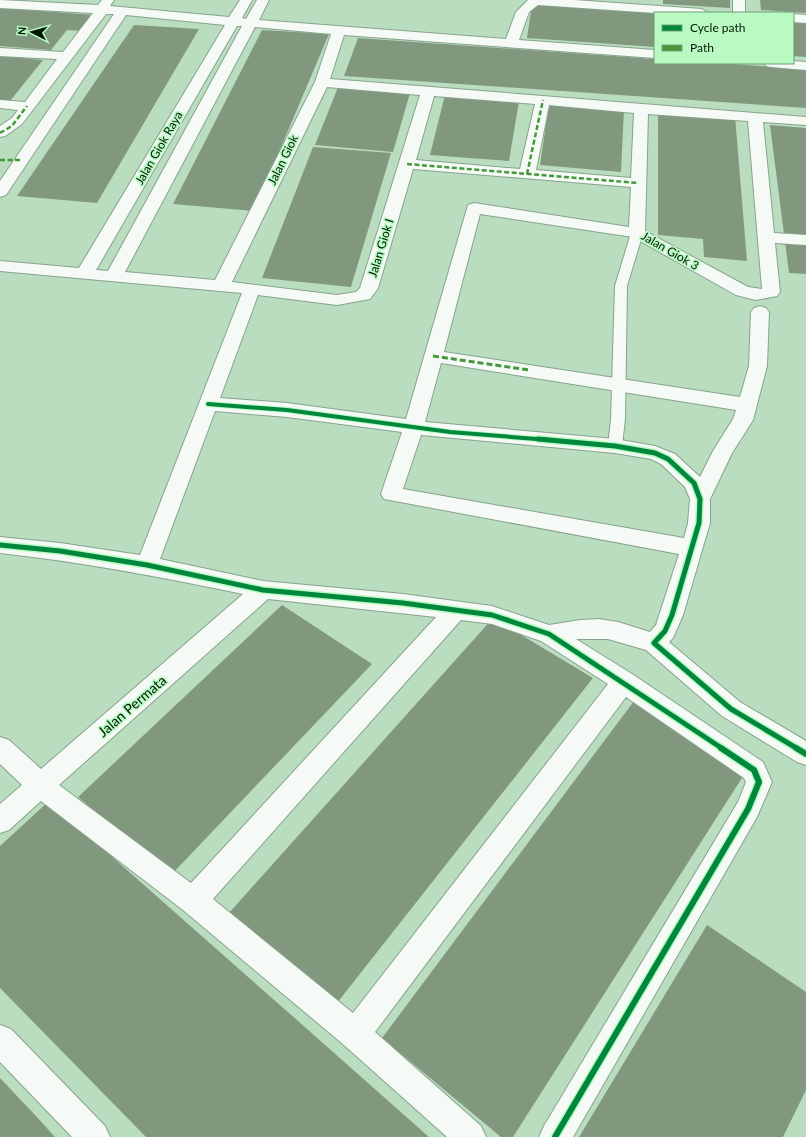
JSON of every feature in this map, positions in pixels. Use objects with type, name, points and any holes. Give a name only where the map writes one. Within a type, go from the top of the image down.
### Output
[{"type":"street","name":"Jalan Giok Raya","points":[[85,274],[246,0]]},
{"type":"street","name":"Jalan Giok Raya","points":[[114,276],[263,0]]},
{"type":"street","points":[[739,0],[739,12]]},
{"type":"street","points":[[512,42],[526,5],[536,1],[648,5],[695,12]]},
{"type":"street","points":[[0,4],[112,9],[232,22],[339,31],[512,42],[654,54]]},
{"type":"street","points":[[0,133],[12,126],[66,56],[112,9]]},
{"type":"street","points":[[0,192],[22,160],[112,9]]},
{"type":"street","points":[[794,18],[806,19]]},
{"type":"street","name":"Jalan Giok","points":[[221,286],[322,82],[339,31]]},
{"type":"street","points":[[0,52],[66,56]]},
{"type":"street","points":[[783,64],[806,66]]},
{"type":"street","points":[[322,82],[641,109],[806,121]]},
{"type":"street","name":"Jalan Giok I","points":[[252,289],[337,300],[360,297],[364,295],[369,288],[428,91]]},
{"type":"street","points":[[527,174],[543,100]]},
{"type":"street","points":[[0,104],[27,106]]},
{"type":"street","name":"Jalan Giok 3","points":[[641,109],[637,233],[742,291],[761,296],[771,292],[766,237]]},
{"type":"street","points":[[755,117],[766,237],[806,240]]},
{"type":"street","points":[[0,160],[22,160]]},
{"type":"street","points":[[407,164],[638,183]]},
{"type":"street","points":[[637,233],[474,208],[414,427],[391,494],[691,548]]},
{"type":"street","points":[[120,213],[147,216]]},
{"type":"street","points":[[0,266],[252,289],[147,565]]},
{"type":"street","points":[[700,499],[723,451],[743,420],[758,366],[760,312]]},
{"type":"street","points":[[434,356],[747,405]]},
{"type":"street","points":[[208,404],[287,410],[450,432],[615,446],[655,453],[668,459],[694,483],[700,499],[699,523],[672,615],[665,631],[654,643]]},
{"type":"street","points":[[0,545],[60,551],[147,565],[263,590],[492,614],[549,634],[624,681],[754,770],[759,782],[748,809],[555,1137]]},
{"type":"street","name":"Jalan Permata","points":[[0,821],[263,590]]},
{"type":"street","points":[[193,900],[456,610]]},
{"type":"street","points":[[549,634],[581,629],[604,630],[640,638],[654,643],[731,708],[806,754]]},
{"type":"street","points":[[355,1034],[624,681]]},
{"type":"street","points":[[0,748],[41,786],[193,900],[355,1034],[470,1137]]},
{"type":"street","points":[[0,1040],[94,1137]]},
{"type":"lane","points":[[615,446],[618,419],[621,286],[637,233]]},
{"type":"building","points":[[663,0],[730,0],[730,8],[663,4]]},
{"type":"building","points":[[760,0],[806,0],[806,13],[761,10]]},
{"type":"building","points":[[532,4],[655,12],[654,47],[527,38]]},
{"type":"building","points":[[0,8],[95,15],[83,31],[67,30],[51,50],[0,46]]},
{"type":"building","points":[[794,21],[806,22],[806,57],[794,56]]},
{"type":"building","points":[[134,25],[199,29],[97,203],[17,196]]},
{"type":"building","points":[[262,30],[329,34],[254,211],[173,204]]},
{"type":"building","points":[[358,38],[654,59],[654,64],[733,64],[806,69],[806,108],[344,76]]},
{"type":"building","points":[[0,56],[43,60],[10,101],[0,100]]},
{"type":"building","points":[[338,87],[410,93],[393,152],[315,145]]},
{"type":"building","points":[[445,95],[519,101],[509,161],[430,155]]},
{"type":"building","points":[[549,104],[624,110],[621,172],[540,165]]},
{"type":"building","points":[[658,110],[735,116],[747,261],[704,257],[703,239],[658,235]]},
{"type":"building","points":[[770,125],[806,128],[806,274],[789,273]]},
{"type":"building","points":[[313,147],[391,153],[351,287],[262,278]]},
{"type":"building","points":[[282,605],[372,664],[171,875],[78,797]]},
{"type":"building","points":[[493,618],[593,678],[337,1003],[229,913]]},
{"type":"building","points":[[634,701],[747,770],[513,1137],[501,1137],[382,1038]]},
{"type":"building","points":[[49,801],[429,1137],[146,1137],[0,988],[0,846]]},
{"type":"building","points":[[707,925],[806,992],[806,1090],[783,1137],[579,1137]]},
{"type":"building","points":[[0,1078],[35,1115],[55,1137],[0,1137]]},
{"type":"marked path","points":[[527,174],[543,100]]},
{"type":"marked path","points":[[0,133],[12,126],[27,106]]},
{"type":"marked path","points":[[0,160],[22,160]]},
{"type":"marked path","points":[[407,164],[638,183]]},
{"type":"marked path","points":[[433,356],[529,370]]},
{"type":"cycle path","points":[[208,404],[287,410],[450,432],[615,446],[655,453],[668,459],[694,483],[700,499],[699,523],[672,615],[665,631],[654,643],[731,709],[806,754]]},
{"type":"cycle path","points":[[0,545],[60,551],[147,565],[263,590],[403,603],[492,615],[549,634],[577,651],[754,770],[759,782],[748,809],[555,1137]]}]
